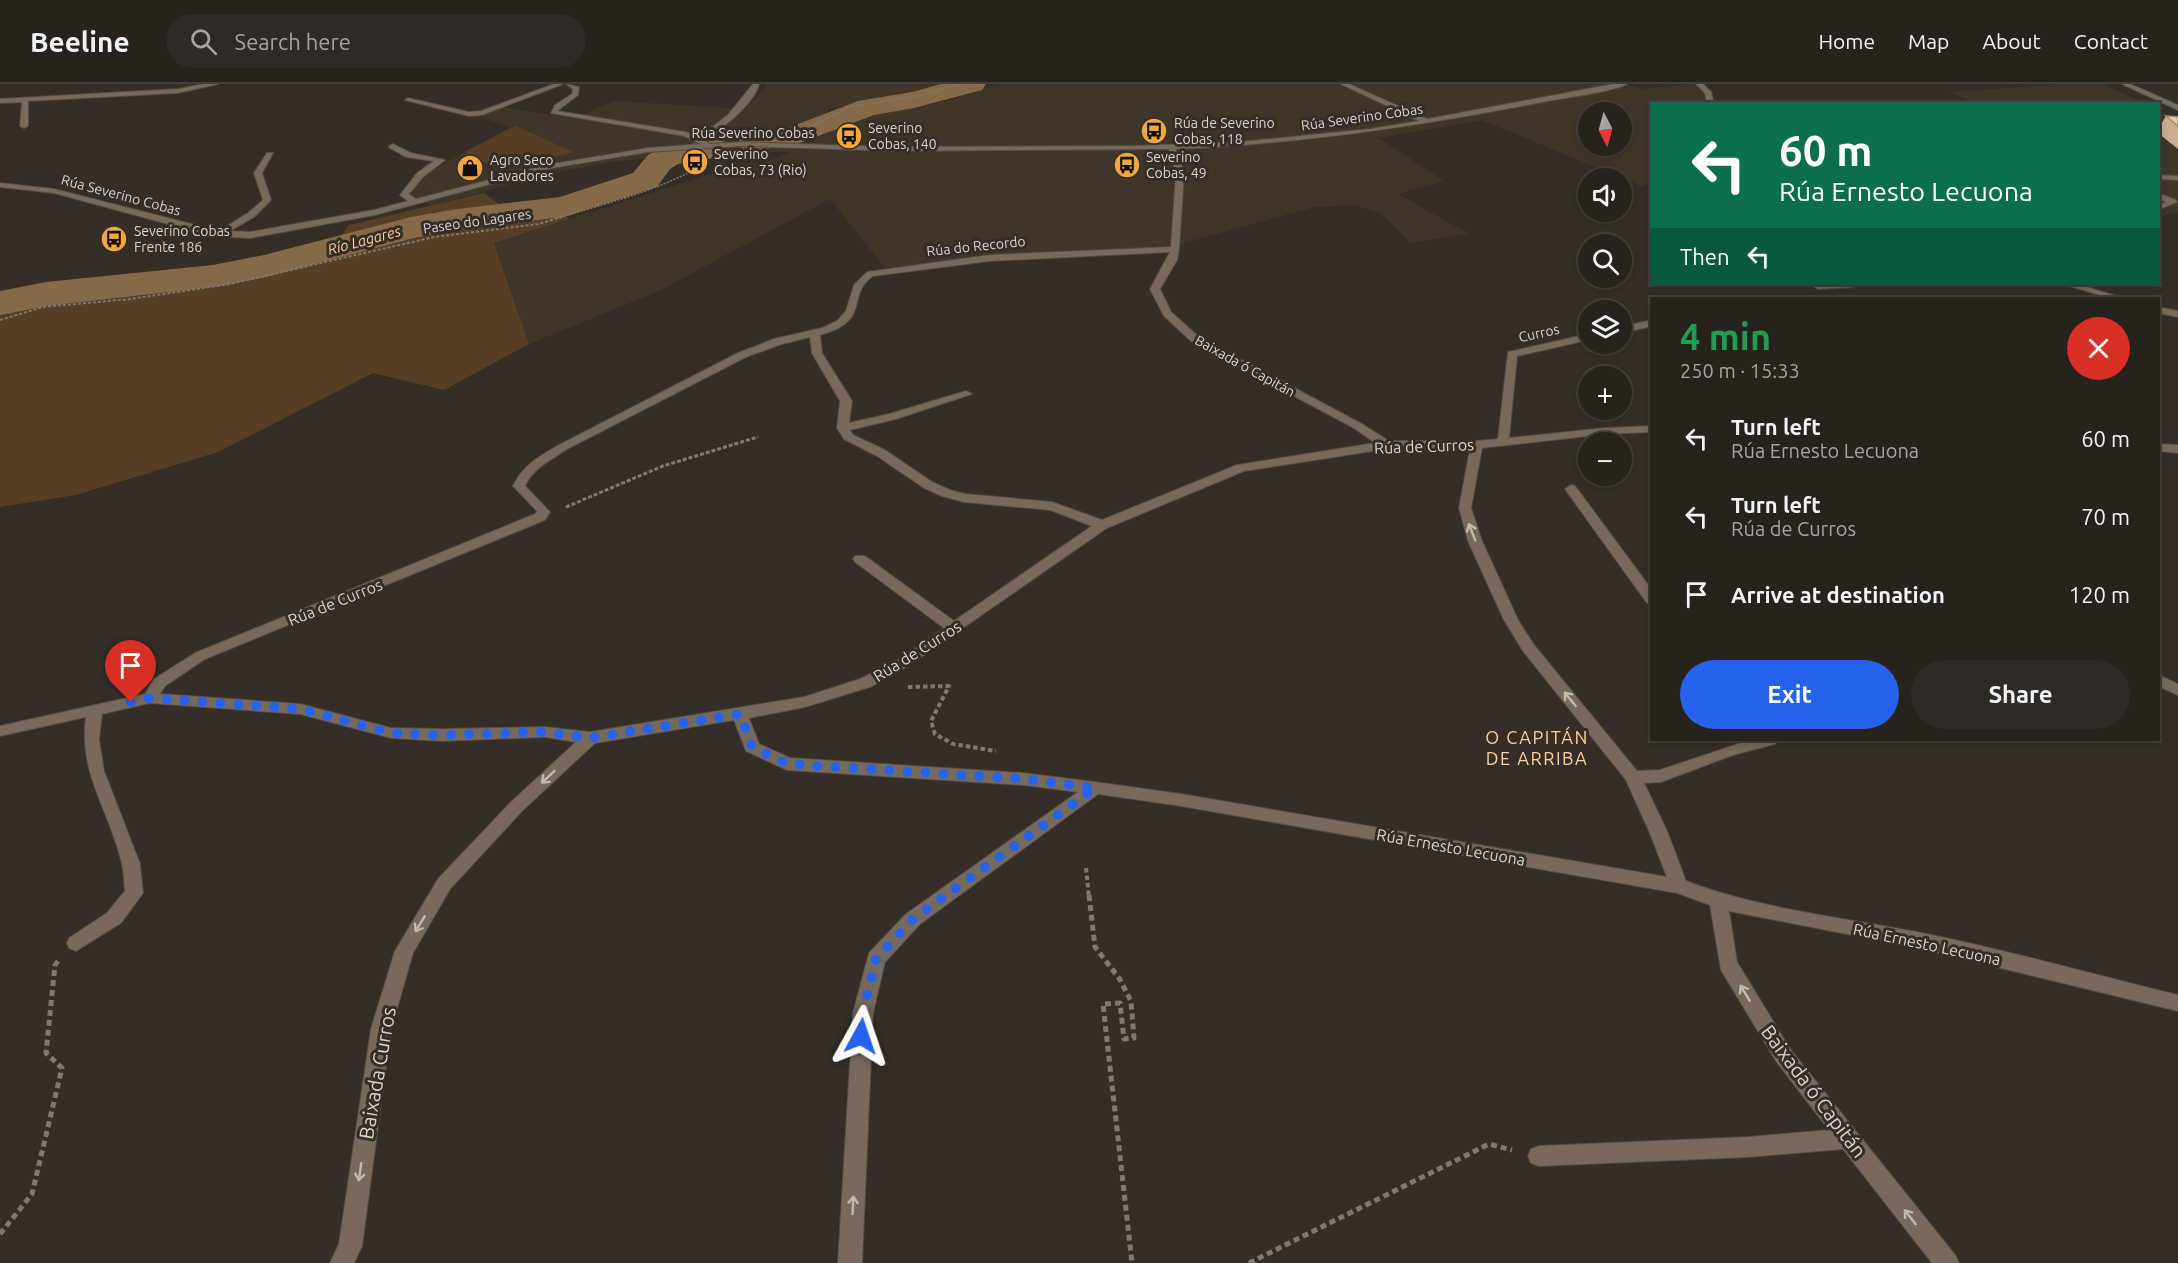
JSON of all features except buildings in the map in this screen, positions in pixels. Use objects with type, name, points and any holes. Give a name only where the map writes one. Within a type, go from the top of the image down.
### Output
[{"type":"street","points":[[0,101],[178,92],[215,84]]},
{"type":"street","points":[[408,100],[469,114],[482,113],[560,84]]},
{"type":"street","name":"Rúa Severino Cobas","points":[[569,84],[577,88],[575,95],[557,106],[553,112],[686,134],[699,140]]},
{"type":"street","points":[[699,140],[713,133],[732,116],[756,84]]},
{"type":"street","points":[[1344,84],[1427,122]]},
{"type":"street","name":"Rúa Severino Cobas","points":[[0,185],[54,191],[220,234],[250,235],[415,202],[513,175],[648,150],[708,145],[894,149],[1172,147],[1321,137],[1427,122],[1624,84]]},
{"type":"street","points":[[1699,84],[1708,92],[1710,102]]},
{"type":"street","points":[[2126,84],[2178,108]]},
{"type":"street","points":[[24,126],[25,100]]},
{"type":"street","points":[[699,140],[708,145]]},
{"type":"street","points":[[393,146],[409,155],[441,160],[420,175],[404,195],[415,202]]},
{"type":"street","name":"Baixada ó Capitán","points":[[1172,147],[1180,173],[1175,249],[1172,260],[1155,289],[1163,308],[1185,332],[1208,347],[1358,426],[1386,445]]},
{"type":"street","points":[[220,234],[251,215],[267,200],[258,173],[270,155]]},
{"type":"street","points":[[2162,177],[2178,178]]},
{"type":"street","points":[[2160,196],[2175,203]]},
{"type":"street","points":[[2160,207],[2175,203]]},
{"type":"street","name":"Rúa do Recordo","points":[[536,520],[544,512],[522,492],[519,486],[522,477],[536,464],[563,447],[742,355],[771,344],[835,327],[849,316],[853,309],[856,285],[861,278],[870,274],[990,258],[1175,249]]},
{"type":"street","points":[[1816,285],[1836,285]]},
{"type":"street","points":[[2072,285],[2114,297]]},
{"type":"street","points":[[2160,310],[2178,314]]},
{"type":"street","points":[[1632,328],[1650,323]]},
{"type":"street","points":[[815,334],[817,353],[846,401],[843,428],[848,436],[882,453],[928,485],[946,493],[964,498],[1052,506],[1102,525]]},
{"type":"street","name":"Curros","points":[[1504,442],[1512,354],[1578,339]]},
{"type":"street","points":[[843,428],[892,417],[966,394]]},
{"type":"street","name":"Rúa de Curros","points":[[0,731],[150,698],[300,709],[392,733],[442,735],[545,732],[590,738],[806,702],[865,683],[903,663],[1102,525],[1241,468],[1386,445],[1477,445],[1593,432],[1650,429]]},
{"type":"street","points":[[1477,445],[1465,508],[1475,541],[1511,620],[1528,648],[1633,777],[1658,831],[1679,886]]},
{"type":"street","points":[[2160,447],[2178,450]]},
{"type":"street","points":[[1571,489],[1650,597]]},
{"type":"street","name":"Rúa de Curros","points":[[150,698],[159,683],[200,656],[536,520]]},
{"type":"street","points":[[860,559],[954,628]]},
{"type":"street","points":[[2160,681],[2178,690]]},
{"type":"street","points":[[76,943],[114,918],[134,893],[131,864],[96,771],[91,739],[94,710]]},
{"type":"street","name":"Rúa Ernesto Lecuona","points":[[740,714],[752,747],[787,764],[1023,779],[1181,800],[1679,886],[1718,901],[1816,922],[1918,940],[2178,1003]]},
{"type":"street","name":"Baixada Curros","points":[[342,1263],[350,1246],[381,1029],[404,951],[444,884],[516,807],[590,738]]},
{"type":"street","points":[[1633,777],[1661,776],[1728,750],[1759,741]]},
{"type":"street","points":[[850,1263],[863,1013],[876,959],[913,919],[1095,788]]},
{"type":"street","name":"Baixada ó Capitán","points":[[1718,901],[1723,918],[1728,964],[1784,1055],[1947,1263]]},
{"type":"street","points":[[1539,1156],[1748,1147],[1848,1138]]},
{"type":"path","points":[[811,127],[849,107],[923,95],[959,84]]},
{"type":"path","name":"Paseo do Lagares","points":[[0,320],[43,308],[130,299],[230,284],[434,237],[538,224],[636,194],[681,177],[698,167]]},
{"type":"path","points":[[536,520],[663,466],[758,437]]},
{"type":"path","points":[[904,686],[949,686],[932,721],[935,734],[953,744],[1006,753]]},
{"type":"path","points":[[1086,868],[1095,947],[1119,978],[1131,1001],[1134,1038],[1124,1040],[1120,1003],[1103,1004],[1132,1263]]},
{"type":"path","points":[[0,1234],[32,1194],[62,1068],[46,1053],[55,965],[76,943]]},
{"type":"path","points":[[1249,1263],[1489,1144],[1539,1156]]},
{"type":"shaded area","points":[[766,84],[947,84],[915,94],[828,109],[826,116],[791,132],[747,140],[809,142],[868,114],[932,104],[957,98],[969,90],[1003,84],[1626,84],[1640,89],[1694,84],[1704,93],[1707,102],[1650,102],[1650,183],[1641,186],[1632,182],[1632,168],[1598,168],[1482,120],[1379,138],[1444,181],[1398,194],[1469,234],[1411,243],[1380,213],[1354,205],[1315,207],[1162,249],[991,256],[885,268],[830,199],[659,291],[529,344],[494,243],[739,165],[771,160],[791,152],[695,150],[669,156],[610,162],[536,177],[432,206],[410,194],[427,173],[511,127],[474,115],[499,107],[575,118],[614,101],[745,109],[767,86]]},
{"type":"shaded area","points":[[2065,84],[2102,84],[2143,102],[1973,102],[1950,92]]},
{"type":"shaded area","points":[[2160,110],[2178,118],[2178,213],[2160,218]]},
{"type":"shaded area","points":[[515,126],[574,152],[500,170],[464,152]]},
{"type":"shaded area","points":[[484,193],[507,210],[552,203],[569,219],[494,243],[529,344],[444,390],[373,373],[218,452],[76,495],[0,507],[0,293],[59,283],[246,262],[340,238],[349,225]]},
{"type":"waterway","name":"Río Lagares","points":[[753,142],[800,134],[868,107],[914,100],[972,84]]},
{"type":"waterway","name":"Río Lagares","points":[[0,303],[46,294],[213,276],[266,266],[411,228],[457,219],[564,207],[645,180],[659,162],[669,156],[716,149]]},
{"type":"place","name":"Rúa de Severino Cobas, 118","points":[[1154,131]]},
{"type":"place","name":"Severino Cobas, 140","points":[[849,136]]},
{"type":"place","name":"Severino Cobas, 73 (Rio)","points":[[695,162]]},
{"type":"place","name":"Severino Cobas, 49","points":[[1127,165]]},
{"type":"place","name":"Agro Seco Lavadores","points":[[470,168]]},
{"type":"place","name":"Severino Cobas Frente 186","points":[[114,239]]},
{"type":"district","name":"O CAPITÁN DE ARRIBA","points":[[1537,747]]},
{"type":"route","points":[[131,702],[150,698],[300,709],[392,733],[442,735],[545,732],[590,738],[740,714],[752,747],[787,764],[1023,779],[1095,788],[913,919],[876,959],[863,1013],[861,1036]]}]
